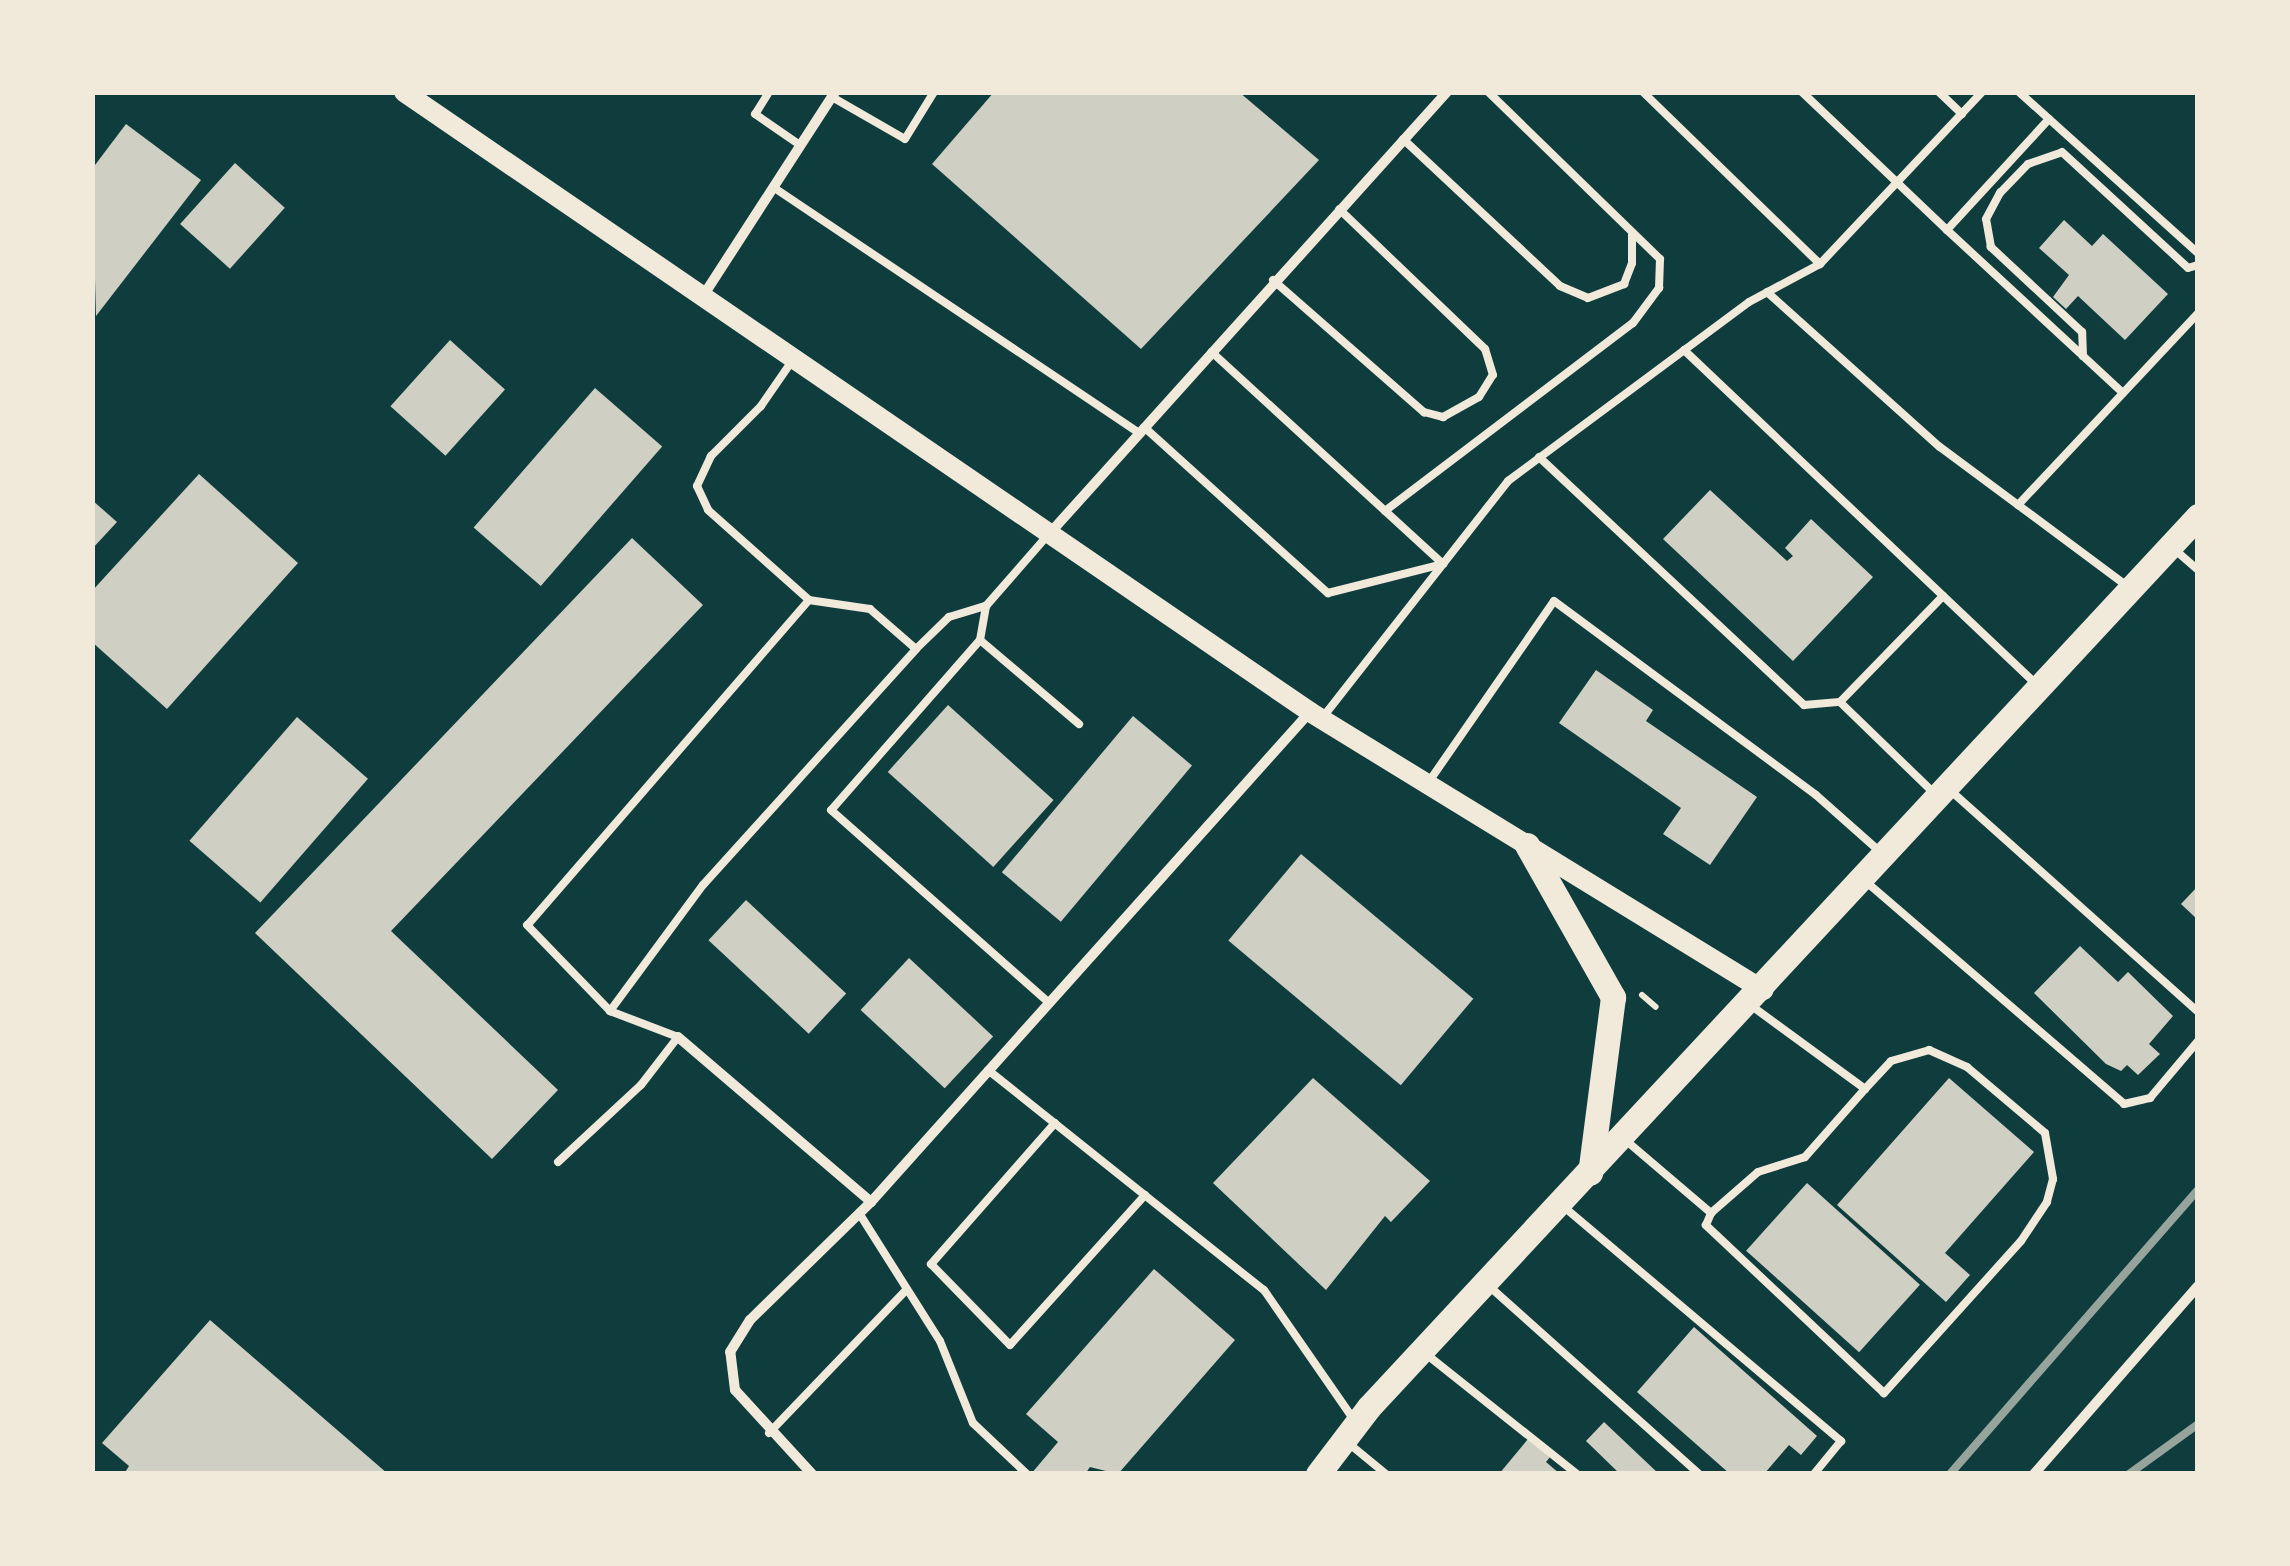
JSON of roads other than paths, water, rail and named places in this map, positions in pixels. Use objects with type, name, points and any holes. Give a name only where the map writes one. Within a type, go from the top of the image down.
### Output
[{"type":"main road","points":[[404,92],[705,293],[1316,716],[1528,845],[1756,997]]},
{"type":"main road","points":[[1318,1474],[1422,1351],[1756,997],[2198,516]]},
{"type":"main road","points":[[1528,845],[1613,997],[1590,1173]]},
{"type":"street","points":[[1050,533],[1273,280],[1447,92]]},
{"type":"street","points":[[705,293],[833,94]]},
{"type":"street","points":[[812,1474],[769,1433],[736,1390],[730,1352],[750,1320],[871,1202],[1047,1001],[1316,716]]},
{"type":"street","points":[[678,1037],[871,1202]]},
{"type":"street","points":[[2034,1474],[2198,1286]]},
{"type":"lane","points":[[769,92],[755,114],[800,145]]},
{"type":"lane","points":[[833,94],[905,139],[934,92]]},
{"type":"lane","points":[[1385,511],[1633,323],[1658,288],[1660,259],[1488,92]]},
{"type":"lane","points":[[1643,92],[1820,264]]},
{"type":"lane","points":[[1802,92],[2123,393]]},
{"type":"lane","points":[[1940,92],[1962,114]]},
{"type":"lane","points":[[1316,716],[1508,481],[1684,350],[1768,292],[1820,264],[1982,92]]},
{"type":"lane","points":[[2019,92],[2198,253]]},
{"type":"lane","points":[[1948,230],[2049,120]]},
{"type":"lane","points":[[1403,139],[1560,286],[1588,298],[1624,284],[1632,263],[1632,232]]},
{"type":"lane","points":[[2082,356],[2082,332],[1991,247],[1986,219],[2000,193],[2028,164],[2062,152],[2188,268],[2198,264]]},
{"type":"lane","points":[[773,187],[1141,429],[1328,593],[1443,564]]},
{"type":"lane","points":[[1273,280],[1424,412],[1443,418],[1479,397],[1493,375],[1485,349],[1339,209]]},
{"type":"lane","points":[[1768,292],[1940,447],[2131,589]]},
{"type":"lane","points":[[2018,505],[2198,313]]},
{"type":"lane","points":[[1684,350],[2040,688]]},
{"type":"lane","points":[[1210,351],[1443,564]]},
{"type":"lane","points":[[796,356],[761,406],[711,456],[697,486],[708,510],[809,600],[870,609],[916,649]]},
{"type":"lane","points":[[1540,457],[1804,705],[1840,702],[1943,596]]},
{"type":"lane","points":[[610,1011],[704,885],[916,649],[949,618],[986,606],[1050,533]]},
{"type":"lane","points":[[2171,546],[2198,570]]},
{"type":"lane","points":[[558,1162],[642,1085],[678,1037],[610,1011],[527,925],[809,600]]},
{"type":"lane","points":[[1428,784],[1554,601],[1816,795],[1885,856]]},
{"type":"lane","points":[[986,606],[980,640],[831,810],[1047,1001]]},
{"type":"lane","points":[[980,640],[1079,724]]},
{"type":"lane","points":[[1840,702],[2198,1012]]},
{"type":"lane","points":[[1864,880],[1926,926],[2124,1104],[2150,1098],[2198,1041]]},
{"type":"lane","points":[[1756,997],[1865,1089]]},
{"type":"lane","points":[[1919,1052],[1968,1067],[2045,1134],[2052,1179],[2048,1202],[2021,1242],[1884,1394],[1709,1234],[1710,1213],[1758,1172],[1805,1157],[1865,1089],[1891,1061],[1919,1052]]},
{"type":"lane","points":[[987,1069],[1264,1290],[1350,1432],[1386,1474]]},
{"type":"lane","points":[[1055,1122],[931,1264],[1010,1345],[1145,1195]]},
{"type":"lane","points":[[1623,1138],[1710,1213]]},
{"type":"lane","points":[[1561,1204],[1841,1441],[1814,1474]]},
{"type":"lane","points":[[859,1213],[940,1340],[973,1423],[1027,1474]]},
{"type":"lane","points":[[1486,1283],[1699,1474]]},
{"type":"lane","points":[[769,1433],[907,1288]]},
{"type":"lane","points":[[1422,1351],[1578,1474]]},
{"type":"railway","points":[[1950,1474],[2198,1190]]},
{"type":"railway","points":[[2129,1474],[2198,1424]]}]
